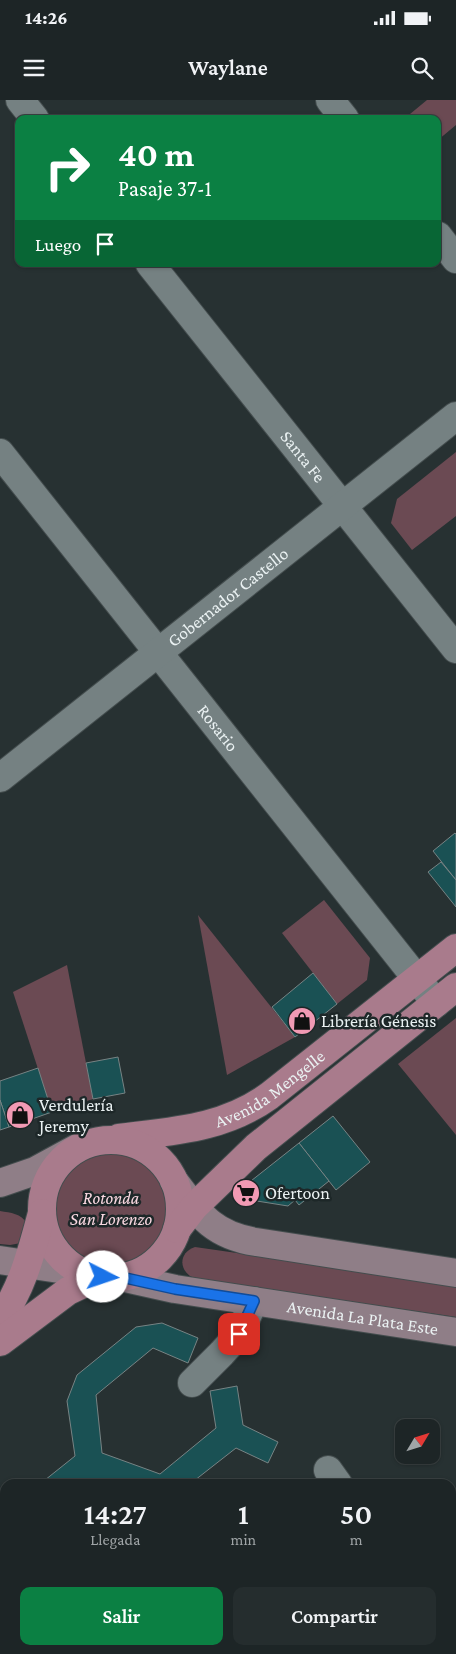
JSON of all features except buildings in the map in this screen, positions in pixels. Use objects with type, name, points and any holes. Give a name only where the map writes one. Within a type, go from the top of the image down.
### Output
[{"type":"main road","name":"Avenida Mengelle","points":[[107,1140],[198,1127],[223,1121],[247,1110],[269,1096],[456,948]]},
{"type":"main road","name":"Avenida Mengelle","points":[[177,1229],[194,1207],[268,1137],[446,995]]},
{"type":"main road","points":[[0,1183],[35,1170],[92,1142],[107,1140],[123,1141],[146,1150],[161,1161],[194,1207],[211,1225],[221,1232],[245,1241],[456,1273]]},
{"type":"main road","points":[[0,1319],[14,1297],[27,1264],[49,1178],[62,1160],[79,1147]]},
{"type":"main road","points":[[0,1342],[68,1291],[103,1276],[143,1270],[156,1261],[167,1249],[177,1229],[180,1205],[174,1181]]},
{"type":"main road","points":[[42,1211],[45,1228],[56,1250],[67,1262],[103,1276]]},
{"type":"main road","name":"Avenida La Plata Este","points":[[0,1260],[456,1332]]},
{"type":"street","points":[[20,100],[32,115]]},
{"type":"street","points":[[330,100],[342,115]]},
{"type":"street","points":[[441,240],[456,259]]},
{"type":"street","name":"Santa Fe","points":[[152,267],[456,649]]},
{"type":"street","name":"Gobernador Castello","points":[[0,778],[456,416]]},
{"type":"street","name":"Rosario","points":[[0,453],[417,979],[446,995]]},
{"type":"street","points":[[192,1383],[239,1334],[254,1301]]},
{"type":"green space","points":[[427,100],[456,100],[456,125],[441,138],[441,115],[409,115]]},
{"type":"green space","points":[[456,452],[456,516],[412,550],[391,523],[397,499]]},
{"type":"green space","points":[[324,900],[370,958],[367,980],[337,1004],[282,933]]},
{"type":"green space","points":[[198,915],[295,1037],[227,1075]]},
{"type":"green space","points":[[67,965],[93,1099],[52,1112],[13,992]]},
{"type":"green space","points":[[456,1018],[456,1135],[398,1064]]},
{"type":"green space","name":"Rotonda San Lorenzo","points":[[112,1152],[134,1157],[152,1169],[164,1187],[169,1209],[164,1231],[152,1249],[134,1261],[112,1266],[90,1261],[72,1249],[60,1231],[55,1209],[60,1187],[72,1169],[90,1157]]},
{"type":"green space","points":[[0,1211],[12,1213],[25,1220],[27,1224],[21,1243],[0,1244]]},
{"type":"green space","points":[[195,1247],[456,1284],[456,1317],[196,1279],[186,1272],[182,1263],[185,1254]]},
{"type":"place","name":"Librería Génesis","points":[[302,1021]]},
{"type":"place","name":"Verdulería Jeremy","points":[[20,1115]]},
{"type":"place","name":"Ofertoon","points":[[246,1193]]},
{"type":"route","points":[[103,1277],[121,1277],[175,1289],[254,1301],[239,1334]]}]
